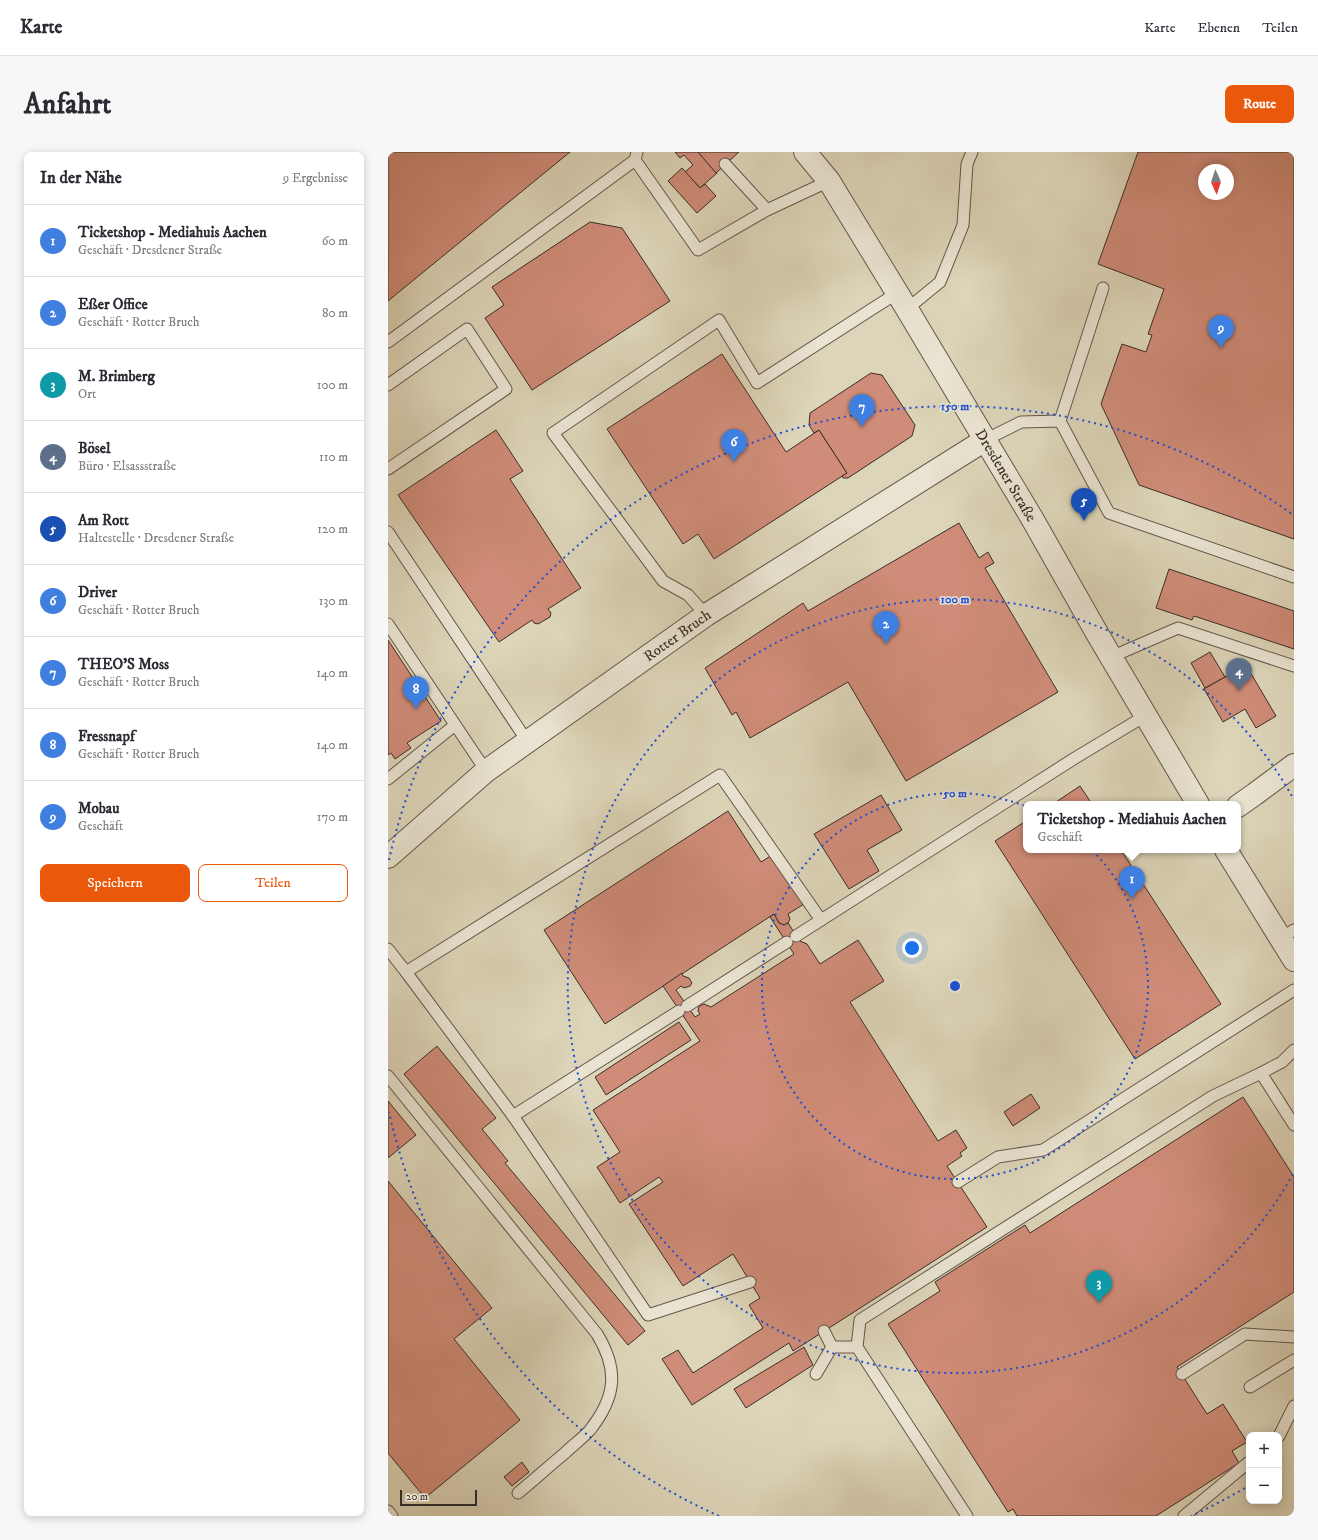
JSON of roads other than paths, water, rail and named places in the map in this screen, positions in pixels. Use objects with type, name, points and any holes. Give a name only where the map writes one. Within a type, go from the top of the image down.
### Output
[{"type":"street","name":"Dresdener Straße","points":[[805,152],[829,181],[902,301],[1033,520],[1111,658],[1196,801]]},
{"type":"street","name":"Rotter Bruch","points":[[390,849],[486,771],[706,615],[985,440]]},
{"type":"street","points":[[1241,804],[1294,764]]},
{"type":"street","points":[[1228,853],[1287,935],[1294,960]]},
{"type":"lane","points":[[706,615],[688,595],[664,581],[553,433],[719,320],[757,383],[902,301],[940,282],[963,225],[967,164],[972,152]]},
{"type":"lane","points":[[388,342],[636,156],[698,250],[767,210],[829,181]]},
{"type":"lane","points":[[726,164],[767,210]]},
{"type":"lane","points":[[1103,288],[1060,421],[1109,513],[1294,577]]},
{"type":"lane","points":[[388,385],[467,329],[506,389],[388,469]]},
{"type":"lane","points":[[985,440],[1021,422],[1060,421]]},
{"type":"lane","points":[[388,532],[527,742]]},
{"type":"lane","points":[[388,624],[486,771]]},
{"type":"lane","points":[[1111,658],[1178,628],[1294,666]]},
{"type":"lane","points":[[513,1116],[1075,758],[1145,716]]},
{"type":"lane","points":[[388,779],[455,725]]},
{"type":"lane","points":[[406,972],[720,775],[821,920]]},
{"type":"lane","points":[[388,949],[513,1116],[648,1315],[750,1282]]},
{"type":"lane","points":[[958,1182],[998,1157],[1043,1150],[1294,990]]},
{"type":"lane","points":[[967,1516],[857,1347],[860,1320],[1213,1096],[1282,1062],[1294,1050]]},
{"type":"lane","points":[[1261,1073],[1294,1124]]},
{"type":"lane","points":[[388,1076],[597,1334],[606,1349],[610,1360],[612,1374],[611,1388],[607,1402],[589,1431],[518,1493]]},
{"type":"lane","points":[[824,1331],[832,1347]]},
{"type":"lane","points":[[1182,1374],[1245,1334],[1294,1337]]},
{"type":"lane","points":[[832,1347],[857,1347]]},
{"type":"lane","points":[[816,1374],[832,1347]]},
{"type":"lane","points":[[1250,1387],[1294,1360]]},
{"type":"lane","points":[[1281,1432],[1294,1406]]},
{"type":"lane","points":[[1184,1516],[1246,1464]]},
{"type":"lane","points":[[388,1510],[392,1516]]},
{"type":"place","name":"Mobau","points":[[1221,348]]},
{"type":"place","name":"THEO'S Moss","points":[[862,427]]},
{"type":"place","name":"Driver","points":[[734,462]]},
{"type":"place","name":"Am Rott","points":[[1084,521]]},
{"type":"place","name":"Eßer Office","points":[[886,644]]},
{"type":"place","name":"Bösel","points":[[1239,691]]},
{"type":"place","name":"Fressnapf","points":[[416,709]]},
{"type":"place","name":"Ticketshop - Mediahuis Aachen","points":[[1132,899]]},
{"type":"place","name":"M. Brimberg","points":[[1099,1303]]}]
